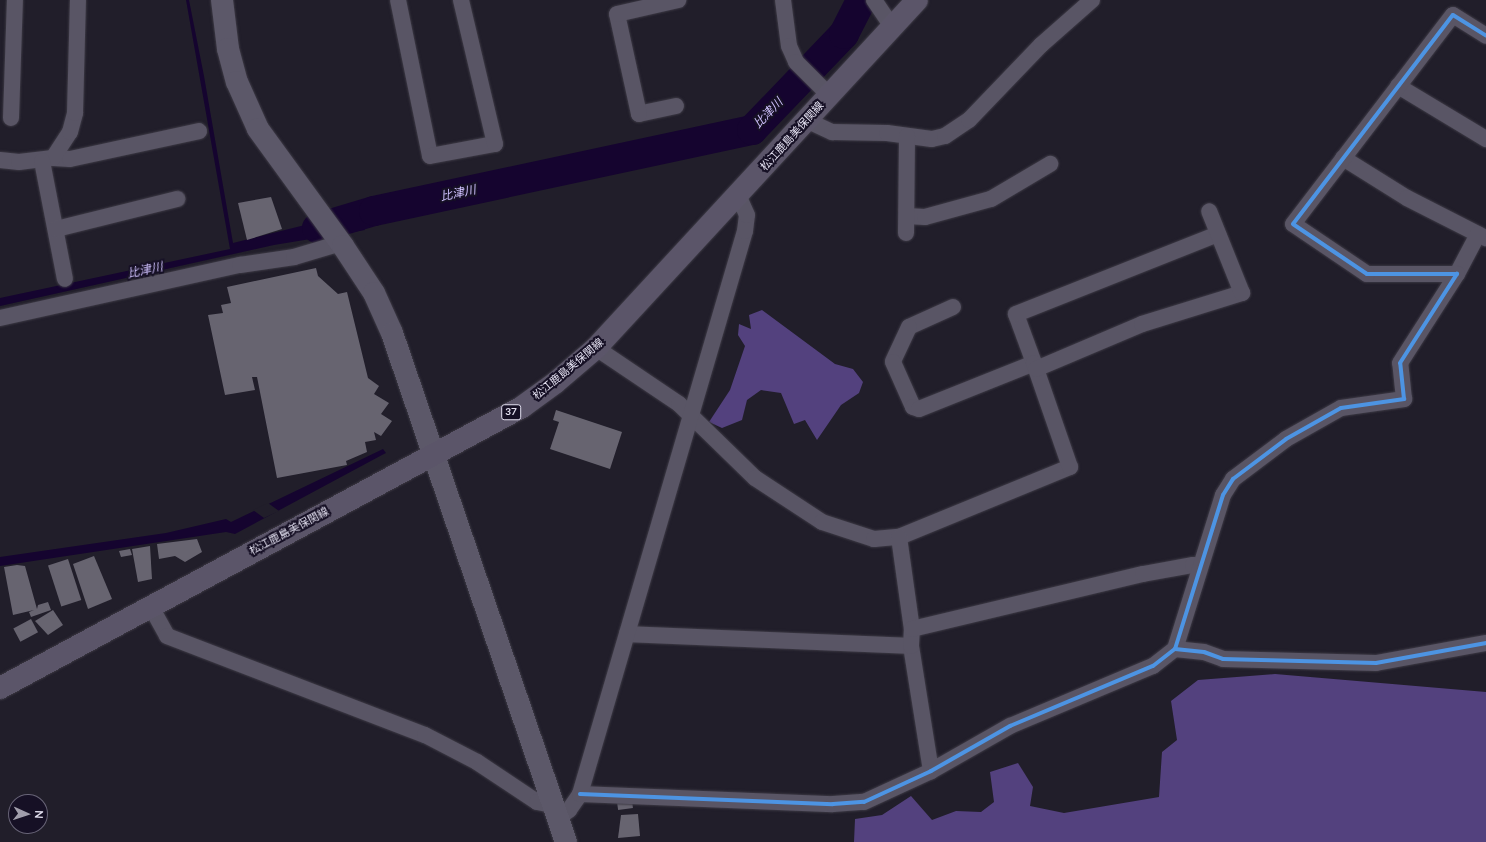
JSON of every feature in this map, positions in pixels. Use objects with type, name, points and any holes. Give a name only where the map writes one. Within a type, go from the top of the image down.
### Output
[{"type":"main road","name":"松江鹿島美保関線","points":[[0,688],[150,605],[522,406],[596,348],[917,0]]},
{"type":"street","points":[[11,118],[7,33],[15,0]]},
{"type":"street","points":[[65,279],[56,229],[48,159],[70,132],[75,113],[78,0]]},
{"type":"street","points":[[222,0],[234,69],[258,129],[341,242],[374,293],[392,333],[566,842]]},
{"type":"street","points":[[398,0],[430,156],[495,144],[461,0]]},
{"type":"street","points":[[676,106],[639,114],[615,7],[678,0]]},
{"type":"street","points":[[783,0],[789,46],[807,75],[830,95]]},
{"type":"street","points":[[806,120],[832,132],[907,136],[945,136],[969,120],[1041,45],[1092,0]]},
{"type":"street","points":[[876,2],[892,27]]},
{"type":"street","points":[[1457,274],[1367,274],[1293,224],[1453,15],[1486,36]]},
{"type":"street","points":[[1398,86],[1486,139]]},
{"type":"street","points":[[0,160],[70,160],[199,132]]},
{"type":"street","points":[[906,233],[907,136]]},
{"type":"street","points":[[580,794],[848,804],[878,797],[931,770],[1010,726],[1153,666],[1175,649],[1223,495],[1233,480],[1286,438],[1341,408],[1404,399],[1400,363],[1482,236],[1407,198],[1343,158]]},
{"type":"street","points":[[907,216],[925,217],[991,199],[1050,164]]},
{"type":"street","points":[[150,605],[167,636],[425,735],[478,762],[537,802],[556,811],[569,810],[580,794],[745,231],[748,215],[738,195]]},
{"type":"street","points":[[56,229],[177,199]]},
{"type":"street","points":[[953,307],[909,328],[893,362],[913,407],[919,408],[1035,366],[1135,326],[1242,293],[1209,211]]},
{"type":"street","points":[[596,348],[691,415],[755,478],[822,522],[862,537],[899,537],[1070,467],[1016,314],[1218,234]]},
{"type":"street","points":[[0,318],[240,265],[294,257],[341,242]]},
{"type":"street","points":[[899,537],[912,629],[911,646],[931,770]]},
{"type":"street","points":[[912,629],[1143,574],[1194,565],[1200,567]]},
{"type":"street","points":[[627,634],[911,646]]},
{"type":"street","points":[[1175,649],[1204,652],[1223,659],[1376,664],[1486,643]]},
{"type":"shaded area","points":[[762,310],[835,364],[853,369],[863,382],[859,393],[841,405],[817,440],[805,420],[794,424],[781,393],[761,390],[747,400],[742,420],[722,428],[709,422],[730,390],[745,346],[738,335],[739,324],[751,329],[749,315]]},
{"type":"shaded area","points":[[1275,674],[1486,692],[1486,842],[854,842],[855,819],[882,815],[911,796],[932,820],[956,811],[981,812],[994,802],[990,772],[1018,763],[1033,787],[1030,806],[1064,813],[1159,797],[1162,752],[1177,740],[1171,701],[1198,680]]},
{"type":"water","points":[[186,0],[189,0],[204,76],[233,243],[353,213],[365,230],[274,245],[0,306],[0,298],[230,249]]},
{"type":"water","points":[[383,449],[386,453],[235,534],[226,532],[0,566],[0,557],[166,533],[226,519],[231,522]]},
{"type":"pier","points":[[268,503],[279,511],[264,518],[253,510]]},
{"type":"building","points":[[271,197],[282,229],[247,240],[238,203]]},
{"type":"building","points":[[316,268],[318,276],[338,294],[347,292],[368,378],[379,386],[374,394],[389,403],[381,414],[392,421],[381,436],[374,432],[376,440],[365,442],[367,452],[346,461],[347,465],[277,478],[257,377],[252,377],[255,390],[225,395],[208,315],[223,313],[221,305],[231,303],[227,287]]},
{"type":"building","points":[[556,410],[622,432],[610,469],[550,449],[559,422],[553,420]]},
{"type":"building","points":[[197,539],[202,552],[185,562],[175,556],[159,559],[157,544]]},
{"type":"building","points":[[150,546],[152,579],[138,582],[132,549]]},
{"type":"building","points":[[130,549],[132,555],[121,557],[119,551]]},
{"type":"building","points":[[94,556],[112,599],[88,609],[73,564]]},
{"type":"building","points":[[68,559],[81,600],[61,606],[48,565]]},
{"type":"building","points":[[17,565],[25,566],[37,609],[38,605],[48,602],[51,610],[31,617],[29,612],[34,610],[13,615],[4,567]]},
{"type":"building","points":[[53,610],[63,625],[48,635],[35,621]]},
{"type":"building","points":[[31,619],[38,632],[20,642],[13,628]]},
{"type":"building","points":[[632,801],[633,808],[618,810],[617,803]]},
{"type":"building","points":[[638,814],[640,836],[618,838],[621,815]]},
{"type":"waterway","name":"比津川","points":[[317,228],[374,211],[752,130],[844,34],[861,0]]},
{"type":"cycle path","points":[[1175,649],[1223,495],[1233,479],[1286,439],[1341,408],[1404,399],[1400,363],[1457,274],[1367,274],[1293,224],[1453,15],[1486,36]]},
{"type":"cycle path","points":[[580,794],[833,804],[864,802],[931,771],[1010,726],[1153,666],[1175,649],[1204,652],[1223,659],[1376,663],[1486,643]]}]
